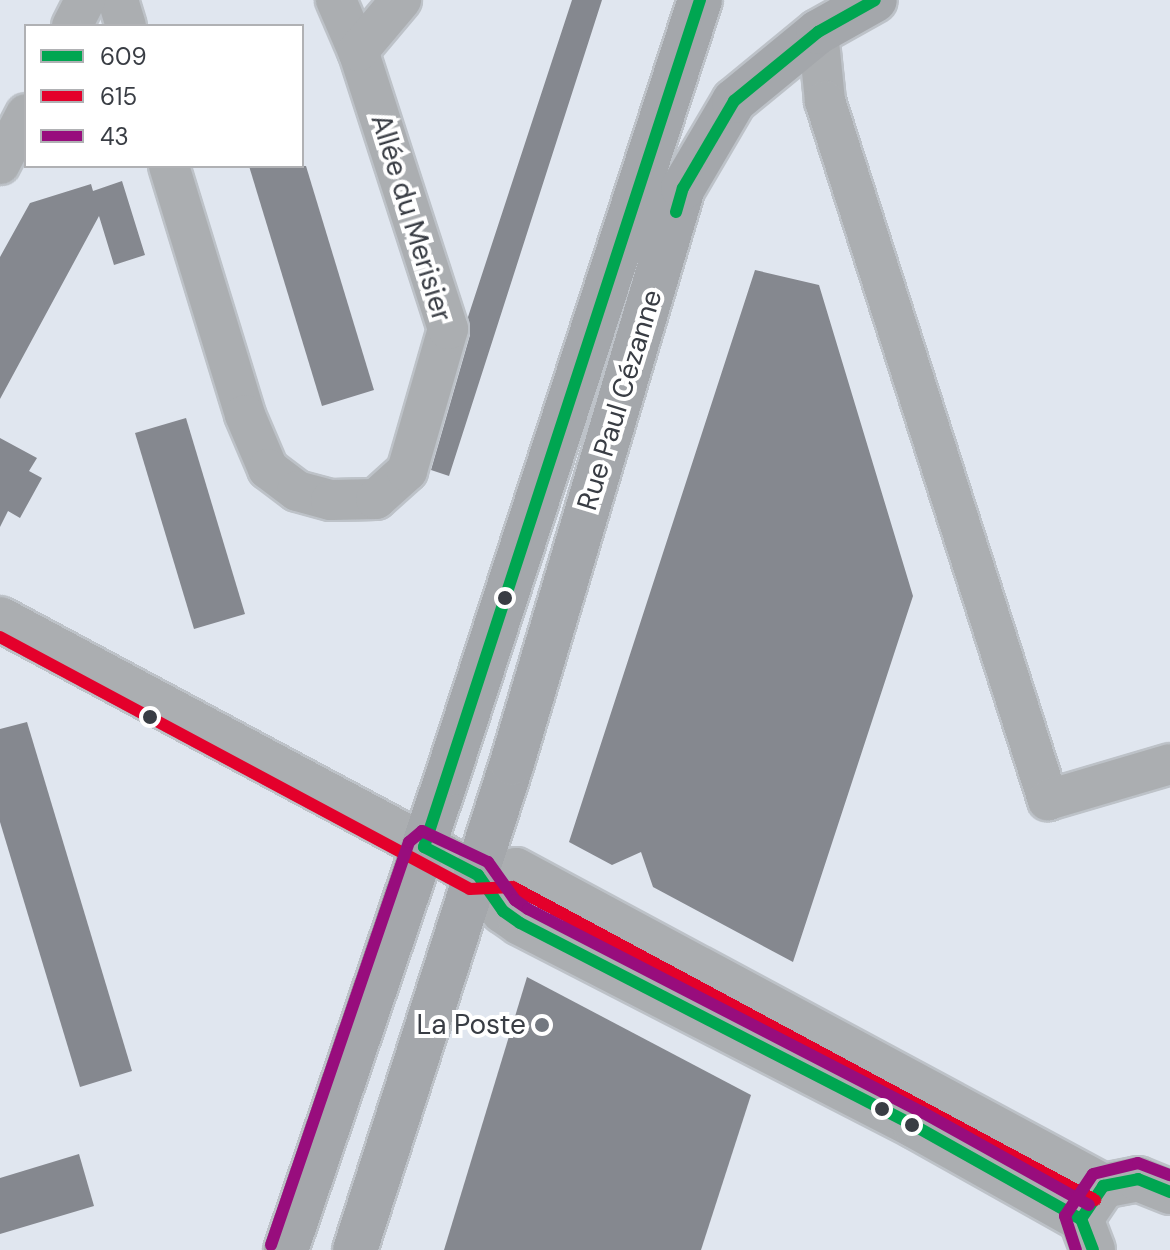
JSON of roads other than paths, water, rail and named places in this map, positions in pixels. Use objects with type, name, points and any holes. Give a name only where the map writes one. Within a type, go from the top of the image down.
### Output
[{"type":"main road","points":[[286,1250],[424,847],[700,0]]},
{"type":"main road","name":"Rue Paul Cézanne","points":[[355,1250],[478,875],[683,188],[734,101],[810,16],[875,0]]},
{"type":"street","points":[[73,24],[85,0]]},
{"type":"street","points":[[118,0],[125,24]]},
{"type":"street","name":"Allée du Merisier","points":[[170,168],[245,415],[268,469],[297,491],[331,500],[376,499],[407,471],[448,329],[358,51],[336,0]]},
{"type":"street","points":[[358,51],[401,0]]},
{"type":"street","points":[[810,16],[825,101],[1048,800],[1170,764]]},
{"type":"street","points":[[0,164],[24,118]]},
{"type":"street","points":[[0,619],[478,875],[503,911],[520,923],[1092,1218],[1138,1179],[1170,1192]]},
{"type":"place","name":"La Poste","points":[[542,1025]]}]
